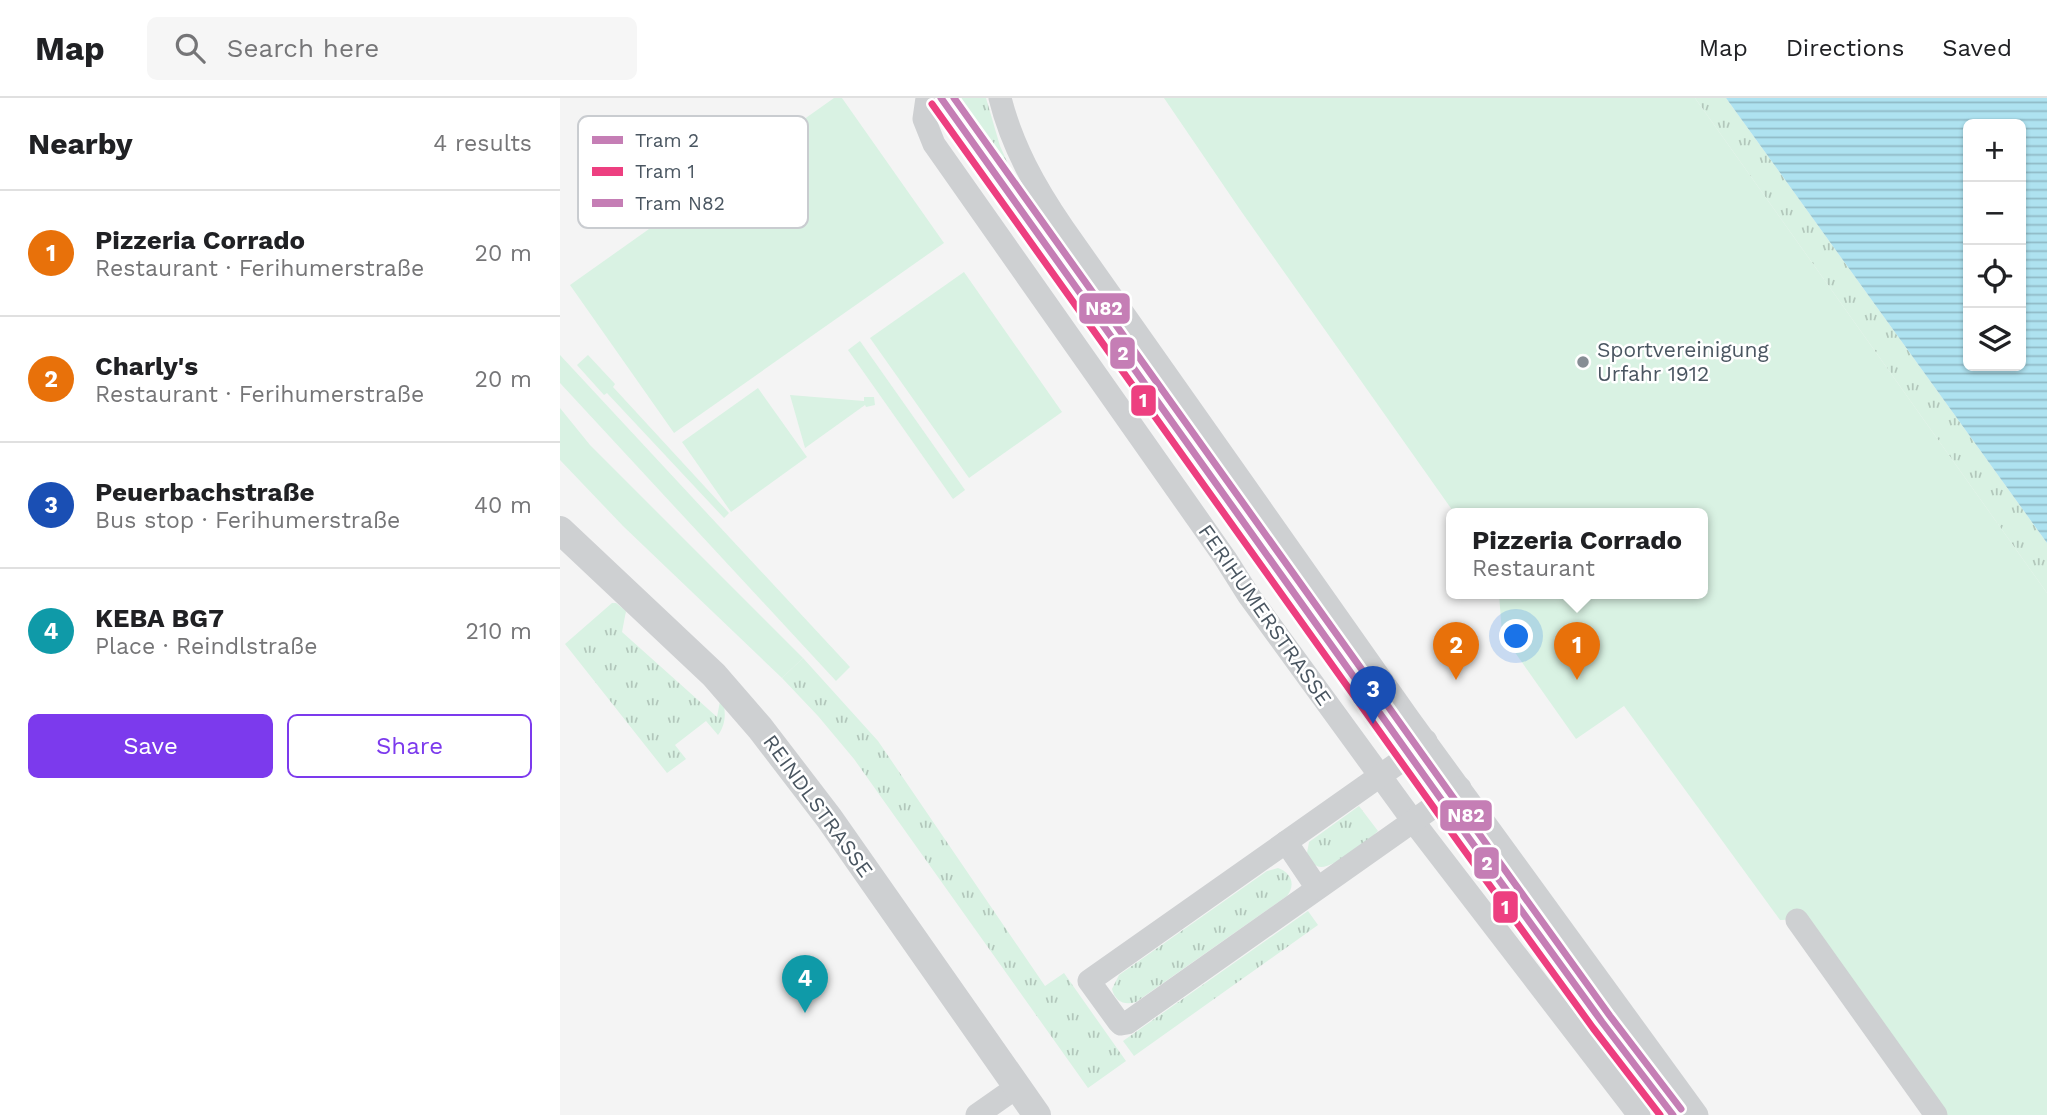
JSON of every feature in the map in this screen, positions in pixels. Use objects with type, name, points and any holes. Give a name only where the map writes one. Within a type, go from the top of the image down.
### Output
[{"type":"street","name":"FERIHUMERSTRASSE","points":[[927,98],[924,118],[934,144],[1249,596],[1413,821],[1639,1115]]},
{"type":"street","points":[[1000,98],[1021,158],[1052,212],[1426,741],[1697,1115]]},
{"type":"street","name":"REINDLSTRASSE","points":[[560,530],[714,675],[760,727],[829,818],[1037,1115]]},
{"type":"street","points":[[1426,741],[1089,981],[1118,1021],[1121,1024],[1127,1023],[1460,788]]},
{"type":"street","points":[[1286,842],[1318,888]]},
{"type":"street","points":[[1797,920],[1936,1115]]},
{"type":"street","points":[[977,1115],[1017,1087]]},
{"type":"green space","points":[[834,98],[842,98],[944,243],[674,433],[570,285],[650,228],[808,228],[808,116]]},
{"type":"green space","points":[[953,98],[986,98],[1000,146],[1015,179],[1043,225]]},
{"type":"green space","name":"Sportvereinigung Urfahr 1912","points":[[1164,98],[1695,98],[2047,593],[2047,1115],[1944,1115],[1808,919],[1780,920],[1624,706],[1576,739],[1502,634],[1499,599],[1708,599],[1708,508],[1451,508]]},
{"type":"green space","points":[[1695,98],[1726,98],[2047,543],[2047,593]]},
{"type":"green space","points":[[964,272],[1062,412],[969,478],[870,338]]},
{"type":"green space","points":[[860,341],[965,490],[953,499],[848,350]]},
{"type":"green space","points":[[560,355],[850,667],[836,681],[560,383]]},
{"type":"green space","points":[[588,355],[615,384],[613,387],[729,513],[724,518],[607,393],[604,395],[577,365]]},
{"type":"green space","points":[[758,388],[807,457],[731,512],[682,442]]},
{"type":"green space","points":[[790,395],[864,401],[864,397],[874,397],[875,405],[865,405],[805,448]]},
{"type":"green space","points":[[560,408],[590,445],[803,658],[782,678],[623,526],[560,460]]},
{"type":"green space","points":[[612,603],[626,611],[622,632],[717,717],[721,696],[723,701],[724,721],[718,735],[706,721],[675,745],[686,759],[667,773],[565,644]]},
{"type":"green space","points":[[803,658],[878,741],[1045,986],[1064,973],[1126,1061],[1088,1088],[854,759],[782,678]]},
{"type":"green space","points":[[1359,806],[1378,831],[1358,848],[1330,865],[1315,865],[1307,853],[1309,842]]},
{"type":"green space","points":[[1278,868],[1291,879],[1287,896],[1136,1002],[1124,1003],[1115,997],[1112,989],[1119,975],[1267,871]]},
{"type":"green space","points":[[1308,911],[1318,925],[1134,1056],[1123,1041]]},
{"type":"water","points":[[1726,98],[2047,98],[2047,543]]},
{"type":"tram line","name":"2","points":[[941,98],[1468,837],[1673,1115]]},
{"type":"tram line","name":"N82","points":[[954,98],[1610,1016],[1681,1109]]},
{"type":"tram line","name":"1","points":[[932,104],[1459,843],[1593,1028],[1660,1115]]},
{"type":"place","name":"Sportvereinigung Urfahr 1912","points":[[1583,362]]},
{"type":"place","name":"Charly's","points":[[1456,680]]},
{"type":"place","name":"Pizzeria Corrado","points":[[1577,680]]},
{"type":"place","name":"Peuerbachstraße","points":[[1373,724]]},
{"type":"place","name":"KEBA BG7","points":[[805,1013]]}]
